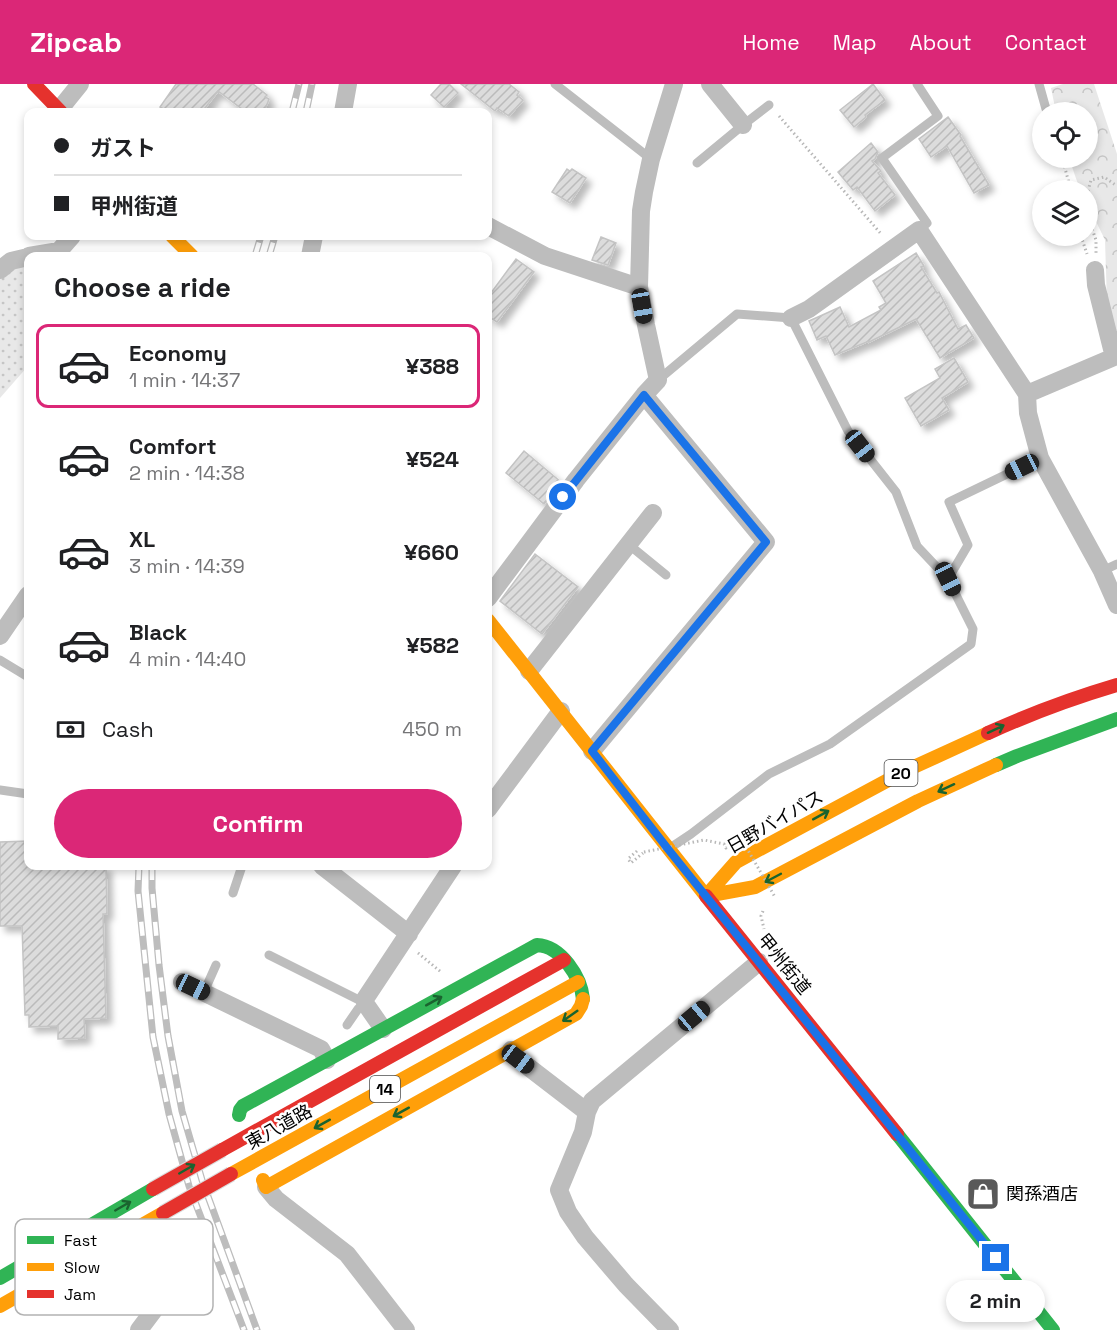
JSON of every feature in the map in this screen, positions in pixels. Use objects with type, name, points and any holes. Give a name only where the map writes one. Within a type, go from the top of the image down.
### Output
[{"type":"main road","points":[[33,84],[57,108]]},
{"type":"main road","points":[[176,240],[188,252]]},
{"type":"main road","name":"甲州街道","points":[[492,625],[1053,1330]]},
{"type":"main road","name":"日野バイパス","points":[[706,896],[736,862],[864,792],[1012,722],[1079,696],[1117,685]]},
{"type":"main road","name":"20","points":[[706,896],[754,887],[918,801],[1017,756],[1117,719]]},
{"type":"main road","points":[[239,1115],[243,1106],[537,945],[546,945],[564,960],[572,970],[583,994],[582,1005],[576,1014],[265,1183]]},
{"type":"main road","name":"東八道路","points":[[101,1219],[564,960]]},
{"type":"main road","name":"東八道路","points":[[152,1219],[578,981]]},
{"type":"main road","name":"東八道路","points":[[0,1278],[15,1269]]},
{"type":"main road","name":"東八道路","points":[[0,1306],[15,1297]]},
{"type":"street","points":[[62,108],[80,84]]},
{"type":"street","points":[[344,108],[348,84]]},
{"type":"street","points":[[492,593],[576,480],[658,380],[639,286],[641,212],[651,159],[674,84]]},
{"type":"street","points":[[710,84],[743,124]]},
{"type":"street","points":[[492,228],[545,256],[639,286]]},
{"type":"street","points":[[791,318],[809,309],[919,230],[1028,394],[1028,413],[1040,458],[1109,568],[1117,606]]},
{"type":"street","points":[[54,252],[59,251],[69,240]]},
{"type":"street","points":[[0,270],[11,261],[24,258]]},
{"type":"street","points":[[1028,394],[1114,357],[1096,285],[1095,270]]},
{"type":"street","points":[[592,751],[766,542],[644,395]]},
{"type":"street","points":[[529,671],[653,513]]},
{"type":"street","points":[[0,636],[24,601]]},
{"type":"street","points":[[492,804],[561,711]]},
{"type":"street","points":[[327,870],[406,938]]},
{"type":"street","points":[[383,1029],[365,1003],[365,999],[450,870]]},
{"type":"street","points":[[670,1330],[626,1285],[585,1237],[568,1212],[559,1190],[583,1132],[592,1101],[759,962]]},
{"type":"street","points":[[182,982],[321,1049],[327,1060]]},
{"type":"street","points":[[511,1050],[518,1059],[587,1112]]},
{"type":"street","points":[[265,1183],[276,1199],[346,1254],[406,1330]]},
{"type":"street","points":[[139,1330],[150,1315]]},
{"type":"lane","points":[[555,84],[651,159]]},
{"type":"lane","points":[[917,84],[938,116],[882,158],[927,223],[919,230]]},
{"type":"lane","points":[[1039,84],[1044,102]]},
{"type":"lane","points":[[697,163],[769,105]]},
{"type":"lane","points":[[658,380],[737,314],[791,318],[848,431],[896,492],[917,546],[948,579],[973,629],[971,644],[830,744],[769,774],[668,849]]},
{"type":"lane","points":[[948,579],[968,545],[949,502],[1040,458]]},
{"type":"lane","points":[[628,544],[666,575]]},
{"type":"lane","points":[[0,660],[24,675]]},
{"type":"lane","points":[[0,790],[24,793]]},
{"type":"lane","points":[[233,893],[241,870]]},
{"type":"lane","points":[[269,955],[365,1003],[347,1025]]},
{"type":"lane","points":[[204,992],[216,965]]},
{"type":"path","points":[[769,105],[893,248]]},
{"type":"path","points":[[1091,180],[1104,177],[1117,186]]},
{"type":"path","points":[[1095,270],[1096,246]]},
{"type":"path","points":[[642,847],[628,859],[631,863],[644,852],[704,840],[724,844],[726,848],[742,840],[775,897]]},
{"type":"path","points":[[406,938],[441,972]]},
{"type":"green space","points":[[1063,84],[1094,84],[1117,154],[1117,342],[1107,303],[1105,240],[1098,226],[1098,180],[1077,180],[1072,168],[1098,168],[1098,102],[1054,102],[1051,88]]},
{"type":"green space","points":[[24,266],[24,371],[0,398],[0,275]]},
{"type":"building","points":[[176,84],[253,84],[269,99],[266,108],[241,108],[218,91],[205,108],[160,107]]},
{"type":"building","points":[[441,84],[449,84],[458,93],[444,107],[431,95]]},
{"type":"building","points":[[461,84],[509,84],[519,92],[517,95],[523,100],[509,116],[497,108],[495,111]]},
{"type":"building","points":[[873,84],[885,100],[865,115],[866,117],[854,127],[840,110]]},
{"type":"building","points":[[948,117],[961,135],[989,185],[974,193],[947,146],[931,157],[919,139]]},
{"type":"building","points":[[871,143],[878,152],[872,161],[881,171],[878,173],[895,195],[875,211],[857,187],[853,190],[838,172]]},
{"type":"building","points":[[567,169],[570,171],[572,169],[586,178],[570,203],[552,192]]},
{"type":"building","points":[[601,237],[616,243],[608,265],[592,260]]},
{"type":"building","points":[[916,253],[924,266],[921,267],[937,293],[939,292],[958,329],[966,325],[974,338],[940,358],[916,319],[869,342],[835,355],[826,336],[817,340],[809,321],[840,307],[849,327],[881,310],[879,307],[886,303],[873,281]]},
{"type":"building","points":[[516,259],[534,272],[497,322],[492,319],[492,292]]},
{"type":"building","points":[[954,358],[968,382],[942,398],[949,410],[921,426],[905,398],[940,378],[935,369]]},
{"type":"building","points":[[524,451],[561,482],[544,504],[506,473]]},
{"type":"building","points":[[535,554],[578,587],[542,634],[500,601]]},
{"type":"building","points":[[24,841],[24,870],[106,870],[107,914],[103,914],[106,1018],[84,1019],[85,1038],[58,1039],[58,1026],[29,1027],[29,1015],[25,1015],[22,926],[0,926],[0,842]]},
{"type":"railway","points":[[293,108],[299,84]]},
{"type":"railway","points":[[307,108],[312,84]]},
{"type":"railway","points":[[256,252],[260,240]]},
{"type":"railway","points":[[270,252],[274,240]]},
{"type":"railway","points":[[139,870],[138,891],[153,1037],[169,1114],[189,1186],[202,1219]]},
{"type":"railway","points":[[152,870],[159,965],[168,1036],[182,1111],[202,1180],[257,1330]]},
{"type":"railway","points":[[213,1249],[244,1330]]},
{"type":"traffic: fast","points":[[996,765],[1117,719]]},
{"type":"traffic: fast","points":[[239,1115],[243,1106],[537,945],[554,951],[568,964],[578,981],[583,999]]},
{"type":"traffic: fast","points":[[897,1134],[1053,1330]]},
{"type":"traffic: fast","points":[[101,1219],[153,1189]]},
{"type":"traffic: fast","points":[[0,1278],[15,1269]]},
{"type":"traffic: slow","points":[[176,240],[188,252]]},
{"type":"traffic: slow","points":[[492,625],[706,896]]},
{"type":"traffic: slow","points":[[706,896],[736,862],[905,771],[988,733]]},
{"type":"traffic: slow","points":[[706,896],[755,887],[918,801],[996,765]]},
{"type":"traffic: slow","points":[[231,1174],[578,982]]},
{"type":"traffic: slow","points":[[263,1180],[266,1187],[576,1014],[583,999]]},
{"type":"traffic: slow","points":[[152,1219],[163,1213]]},
{"type":"traffic: slow","points":[[0,1306],[15,1297]]},
{"type":"traffic: jam","points":[[34,84],[57,108]]},
{"type":"traffic: jam","points":[[988,733],[1084,695],[1117,685]]},
{"type":"traffic: jam","points":[[706,896],[897,1134]]},
{"type":"traffic: jam","points":[[222,1150],[564,960]]},
{"type":"traffic: jam","points":[[153,1189],[222,1150]]},
{"type":"traffic: jam","points":[[163,1213],[231,1174]]},
{"type":"place","name":"関孫酒店","points":[[983,1194]]},
{"type":"route","points":[[563,497],[644,395],[766,542],[592,751],[996,1258]]}]
